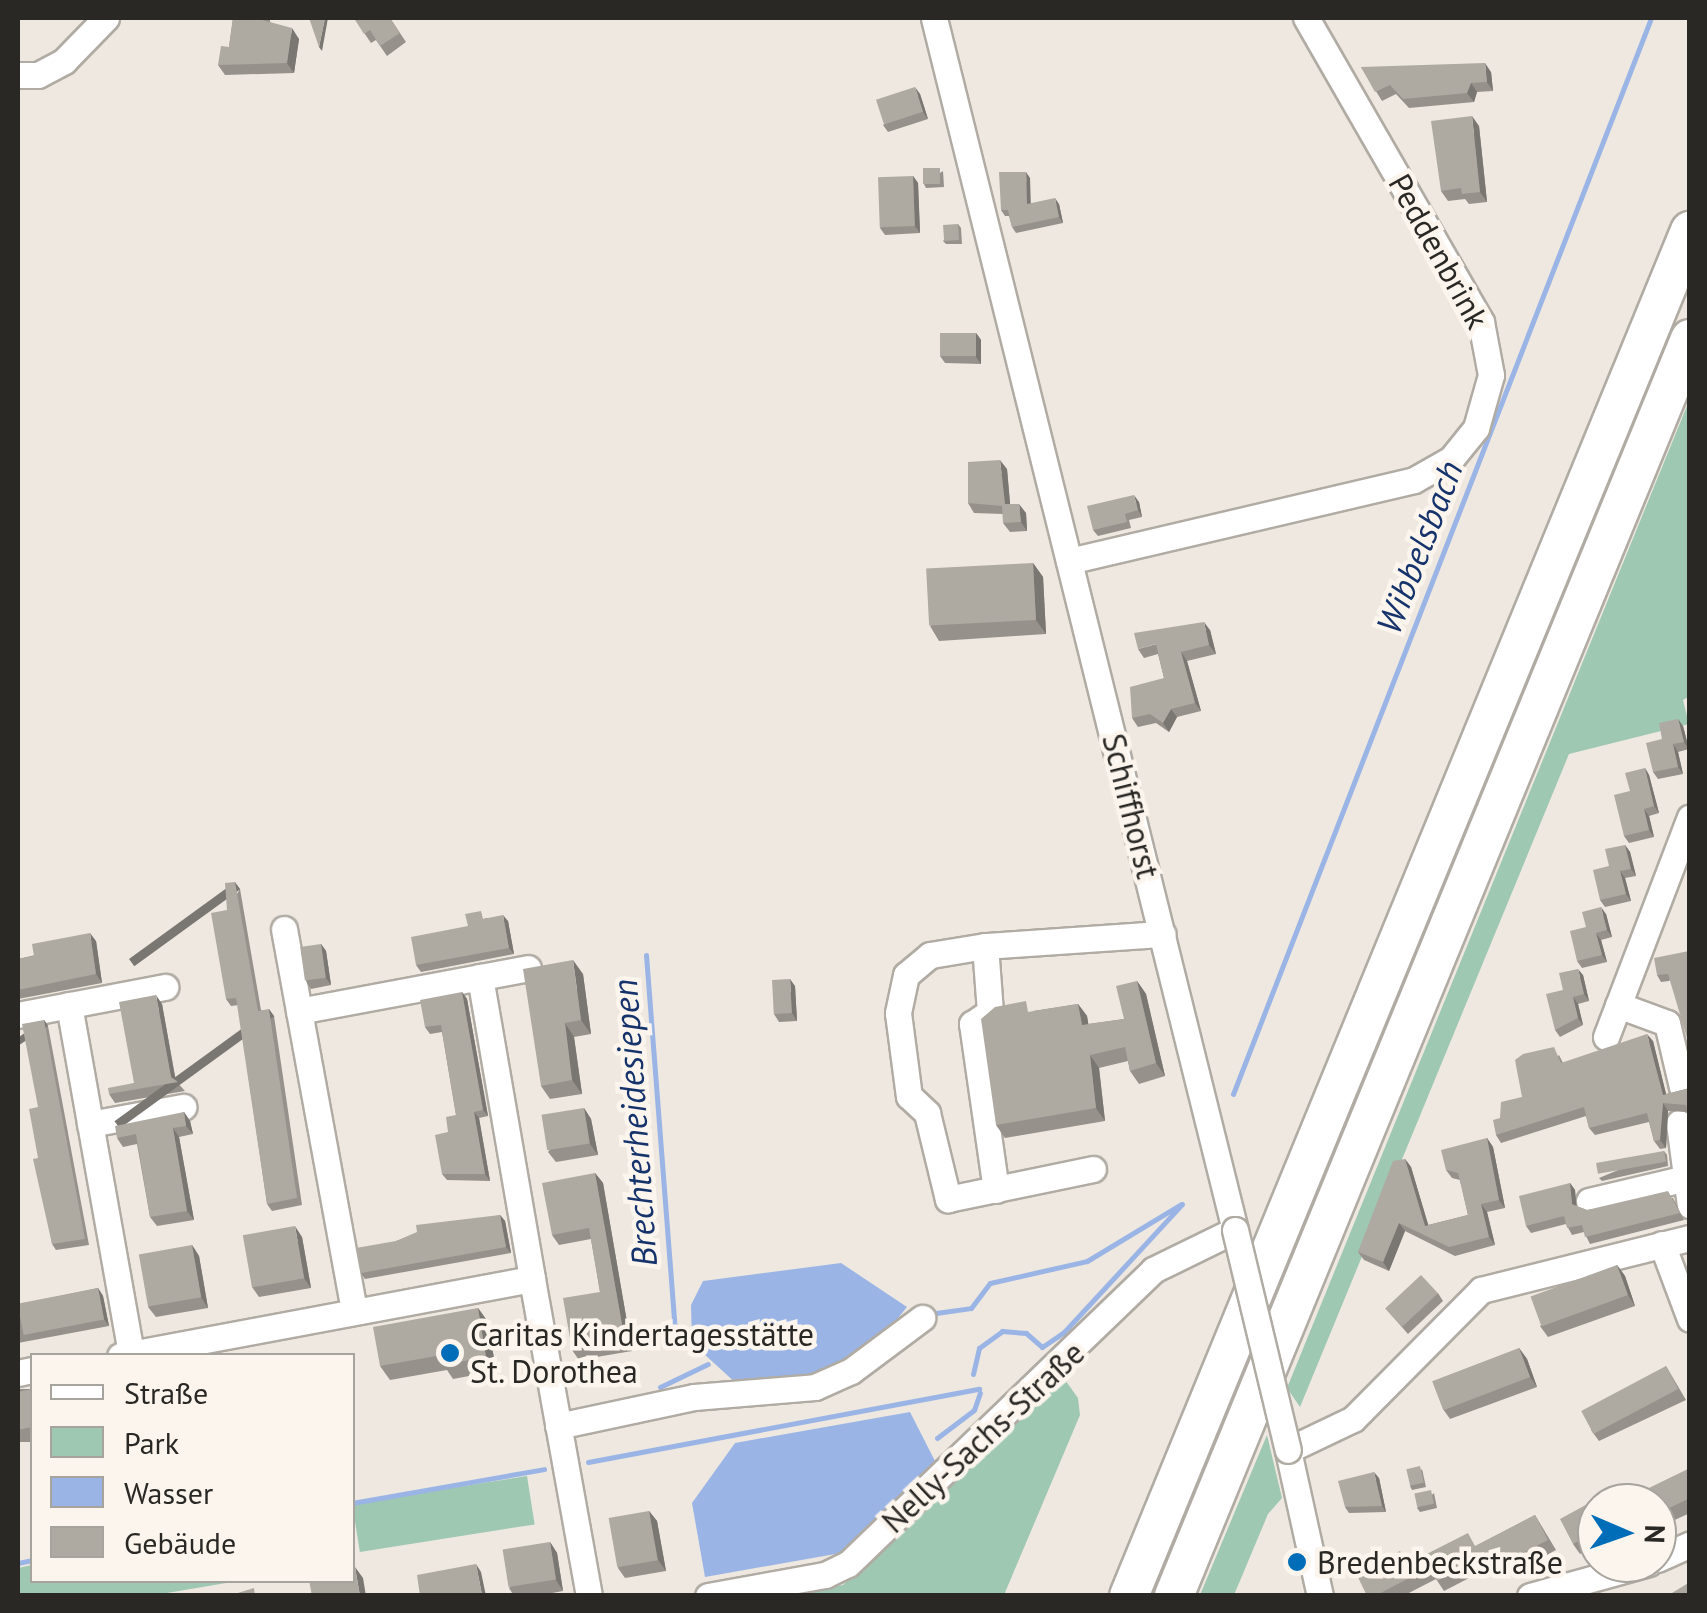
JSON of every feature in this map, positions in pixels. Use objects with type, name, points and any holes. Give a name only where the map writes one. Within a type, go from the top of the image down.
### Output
[{"type":"highway","points":[[1130,1596],[1690,231]]},
{"type":"highway","points":[[1174,1596],[1690,339]]},
{"type":"street","points":[[18,74],[38,75],[64,61],[106,18]]},
{"type":"street","name":"Schiffhorst","points":[[934,18],[1228,1202],[1223,1234],[1292,1455],[1320,1596]]},
{"type":"street","name":"Peddenbrink","points":[[1068,561],[1414,480],[1451,458],[1476,428],[1492,375],[1481,322],[1306,18]]},
{"type":"street","points":[[1606,1037],[1690,817]]},
{"type":"street","points":[[284,929],[354,1312]]},
{"type":"street","points":[[1093,1169],[948,1199],[927,1113],[908,1096],[898,1014],[906,975],[930,955],[985,946],[1163,934]]},
{"type":"street","points":[[985,946],[990,1012],[972,1024],[996,1190]]},
{"type":"street","points":[[299,1011],[528,968]]},
{"type":"street","points":[[480,977],[589,1596]]},
{"type":"street","points":[[18,1014],[165,987]]},
{"type":"street","points":[[1618,1004],[1667,1022],[1682,1087]]},
{"type":"street","points":[[68,1005],[126,1353]]},
{"type":"street","points":[[90,1124],[182,1106]]},
{"type":"street","points":[[1679,1123],[1690,1205]]},
{"type":"street","points":[[1589,1201],[1686,1178]]},
{"type":"street","name":"Nelly-Sachs-Straße","points":[[708,1596],[825,1575],[848,1564],[1152,1270],[1223,1234]]},
{"type":"street","points":[[1292,1455],[1353,1419],[1481,1290],[1690,1238]]},
{"type":"street","points":[[1662,1244],[1690,1319]]},
{"type":"street","points":[[131,1353],[532,1279]]},
{"type":"street","points":[[558,1426],[694,1397],[815,1387],[851,1372],[922,1318]]},
{"type":"street","points":[[1530,1596],[1596,1588]]},
{"type":"green space","points":[[1689,401],[1690,696],[1683,700],[1689,724],[1569,754],[1300,1407],[1287,1388]]},
{"type":"green space","points":[[1063,1377],[1078,1398],[1080,1415],[1004,1595],[781,1596],[843,1585]]},
{"type":"green space","points":[[1267,1435],[1282,1498],[1268,1514],[1234,1595],[1200,1595]]},
{"type":"green space","points":[[527,1476],[535,1524],[360,1552],[355,1503]]},
{"type":"green space","points":[[30,1565],[30,1583],[226,1583],[155,1595],[18,1595],[18,1568]]},
{"type":"water","points":[[841,1263],[907,1307],[872,1350],[813,1382],[738,1385],[692,1343],[691,1305],[703,1281]]},
{"type":"water","points":[[910,1412],[936,1463],[841,1553],[705,1577],[692,1503],[735,1443]]},
{"type":"building","points":[[233,18],[262,18],[292,28],[287,63],[218,65],[221,46],[229,47]]},
{"type":"building","points":[[309,18],[325,18],[319,47]]},
{"type":"building","points":[[354,18],[390,18],[400,33],[380,46],[370,30],[364,34]]},
{"type":"building","points":[[1485,63],[1487,82],[1471,83],[1467,93],[1403,99],[1390,85],[1375,92],[1361,67]]},
{"type":"building","points":[[915,87],[923,112],[884,124],[876,100]]},
{"type":"building","points":[[1472,116],[1480,192],[1462,194],[1461,188],[1441,191],[1431,121]]},
{"type":"building","points":[[923,168],[940,168],[940,184],[923,184]]},
{"type":"building","points":[[999,172],[1026,172],[1027,204],[1055,198],[1059,217],[1012,227],[1008,210],[1001,210]]},
{"type":"building","points":[[913,176],[915,226],[880,227],[878,177]]},
{"type":"building","points":[[958,224],[959,240],[944,241],[943,225]]},
{"type":"building","points":[[940,333],[976,333],[976,356],[940,356]]},
{"type":"building","points":[[1000,460],[1005,504],[1019,504],[1021,522],[1003,523],[1002,506],[968,503],[968,462]]},
{"type":"building","points":[[1134,495],[1138,510],[1125,514],[1127,522],[1093,530],[1087,506]]},
{"type":"building","points":[[1033,563],[1036,620],[929,626],[926,569]]},
{"type":"building","points":[[1204,622],[1209,645],[1181,652],[1195,703],[1171,709],[1163,723],[1150,714],[1132,718],[1130,687],[1164,678],[1156,644],[1138,649],[1134,633]]},
{"type":"building","points":[[1678,719],[1684,742],[1673,744],[1678,767],[1653,772],[1646,743],[1662,739],[1659,723]]},
{"type":"building","points":[[1645,768],[1654,806],[1644,809],[1649,830],[1624,836],[1614,795],[1630,791],[1625,773]]},
{"type":"building","points":[[1625,845],[1631,869],[1620,871],[1626,894],[1600,900],[1593,870],[1609,866],[1605,849]]},
{"type":"building","points":[[235,882],[258,1011],[269,1009],[297,1198],[267,1204],[236,998],[226,999],[211,913],[227,910],[225,883]]},
{"type":"building","points":[[1601,907],[1607,930],[1596,933],[1602,955],[1577,961],[1570,931],[1586,927],[1582,912]]},
{"type":"building","points":[[481,911],[483,919],[503,915],[509,948],[416,965],[411,937],[468,926],[465,914]]},
{"type":"building","points":[[90,933],[96,974],[18,990],[18,959],[34,956],[32,944]]},
{"type":"building","points":[[321,944],[326,978],[305,981],[300,947]]},
{"type":"building","points":[[1689,951],[1690,1048],[1668,974],[1657,975],[1654,958]]},
{"type":"building","points":[[573,960],[581,1020],[565,1023],[572,1080],[541,1086],[523,969]]},
{"type":"building","points":[[1578,969],[1584,994],[1573,997],[1578,1018],[1555,1030],[1546,994],[1563,990],[1559,973]]},
{"type":"building","points":[[790,979],[792,1013],[774,1014],[772,980]]},
{"type":"building","points":[[1137,981],[1156,1063],[1130,1071],[1125,1047],[1090,1055],[1096,1108],[996,1125],[981,1019],[995,1007],[1026,1001],[1028,1012],[1078,1004],[1082,1025],[1124,1019],[1116,986]]},
{"type":"building","points":[[462,992],[483,1110],[474,1112],[485,1174],[442,1174],[435,1135],[448,1132],[446,1117],[456,1115],[441,1025],[425,1027],[420,1000]]},
{"type":"building","points":[[156,995],[171,1077],[178,1082],[109,1094],[108,1088],[134,1083],[119,1002]]},
{"type":"building","points":[[44,1020],[85,1239],[52,1244],[33,1159],[38,1158],[29,1109],[38,1107],[22,1024]]},
{"type":"building","points":[[1647,1034],[1663,1095],[1690,1088],[1690,1123],[1686,1105],[1663,1103],[1660,1140],[1654,1141],[1647,1113],[1589,1128],[1584,1107],[1496,1135],[1493,1120],[1500,1118],[1501,1102],[1522,1097],[1515,1060],[1523,1054],[1554,1047],[1561,1063]]},
{"type":"building","points":[[584,1108],[590,1144],[547,1150],[542,1115]]},
{"type":"building","points":[[184,1112],[186,1126],[173,1128],[187,1211],[150,1217],[136,1134],[117,1138],[115,1126]]},
{"type":"building","points":[[1487,1138],[1499,1200],[1481,1204],[1489,1237],[1449,1247],[1399,1223],[1383,1262],[1358,1252],[1393,1161],[1405,1159],[1425,1226],[1468,1215],[1458,1173],[1446,1170],[1441,1150]]},
{"type":"building","points":[[1664,1151],[1666,1162],[1598,1174],[1596,1163]]},
{"type":"building","points":[[595,1173],[625,1341],[572,1350],[563,1298],[600,1292],[589,1228],[552,1235],[542,1183]]},
{"type":"building","points":[[1570,1183],[1572,1204],[1587,1210],[1668,1191],[1680,1213],[1585,1237],[1582,1225],[1567,1228],[1564,1216],[1526,1226],[1519,1196]]},
{"type":"building","points":[[500,1215],[506,1247],[361,1273],[356,1248],[396,1241],[417,1232],[416,1225]]},
{"type":"building","points":[[295,1226],[304,1278],[252,1287],[243,1235]]},
{"type":"building","points":[[192,1245],[201,1297],[148,1307],[139,1254]]},
{"type":"building","points":[[1617,1265],[1628,1295],[1541,1327],[1531,1296]]},
{"type":"building","points":[[1421,1275],[1438,1293],[1402,1327],[1385,1308]]},
{"type":"building","points":[[98,1288],[104,1319],[24,1335],[18,1304]]},
{"type":"building","points":[[478,1308],[486,1357],[443,1365],[442,1355],[380,1366],[373,1327]]},
{"type":"building","points":[[1519,1348],[1530,1377],[1443,1410],[1432,1381]]},
{"type":"building","points":[[1666,1366],[1678,1389],[1593,1434],[1581,1411]]},
{"type":"building","points":[[30,1389],[30,1427],[18,1430],[18,1392]]},
{"type":"building","points":[[1420,1466],[1424,1483],[1410,1486],[1406,1469]]},
{"type":"building","points":[[1690,1468],[1690,1498],[1677,1504],[1677,1483],[1659,1483]]},
{"type":"building","points":[[1374,1472],[1382,1506],[1345,1507],[1338,1481]]},
{"type":"building","points":[[1431,1490],[1434,1504],[1417,1507],[1414,1494]]},
{"type":"building","points":[[1577,1510],[1577,1542],[1573,1544],[1560,1519]]},
{"type":"building","points":[[649,1511],[658,1560],[617,1567],[609,1518]]},
{"type":"building","points":[[1535,1515],[1548,1540],[1505,1562],[1498,1549],[1437,1581],[1430,1567],[1375,1596],[1367,1596],[1356,1573],[1400,1551],[1407,1564],[1468,1533],[1475,1546]]},
{"type":"building","points":[[550,1542],[556,1580],[509,1587],[503,1550]]},
{"type":"building","points":[[476,1564],[482,1595],[420,1596],[417,1575]]},
{"type":"building","points":[[355,1567],[360,1596],[312,1596],[310,1583],[355,1583]]},
{"type":"building","points":[[1690,1582],[1690,1596],[1667,1596]]},
{"type":"building","points":[[254,1588],[255,1596],[228,1596]]},
{"type":"waterway","name":"Wibbelsbach","points":[[1233,1094],[1651,18]]},
{"type":"waterway","name":"Brechterheidesiepen","points":[[646,955],[676,1346]]},
{"type":"waterway","points":[[936,1313],[971,1308],[990,1283],[1087,1261],[1181,1204]]},
{"type":"waterway","name":"Wibbelsbach","points":[[973,1374],[979,1348],[1002,1331],[1026,1333],[1042,1347],[1064,1332],[1182,1204]]},
{"type":"waterway","points":[[660,1387],[708,1364]]},
{"type":"waterway","points":[[588,1462],[979,1389]]},
{"type":"waterway","points":[[937,1438],[974,1410],[980,1393]]},
{"type":"waterway","points":[[355,1502],[544,1469]]},
{"type":"waterway","points":[[18,1563],[30,1560]]},
{"type":"place","name":"Caritas Kindertagesstätte St. Dorothea","points":[[450,1353]]},
{"type":"place","name":"Bredenbeckstraße","points":[[1297,1562]]}]
